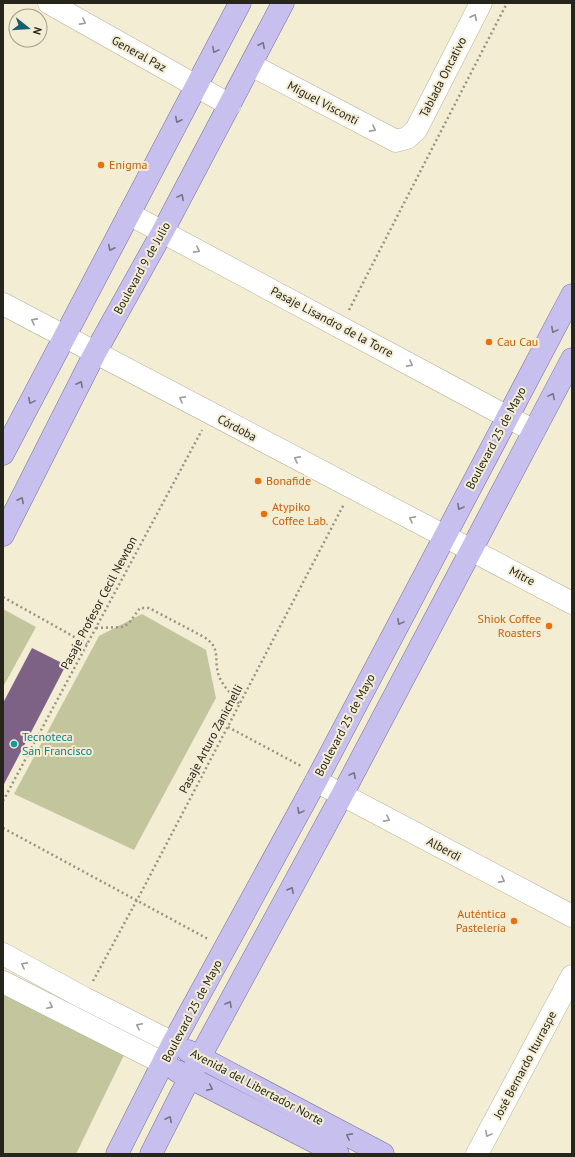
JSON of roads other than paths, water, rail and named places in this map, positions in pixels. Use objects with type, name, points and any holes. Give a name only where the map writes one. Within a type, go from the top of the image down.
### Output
[{"type":"main road","points":[[3,454],[240,3]]},
{"type":"main road","name":"Boulevard 9 de Julio","points":[[3,535],[95,353],[163,231],[284,3]]},
{"type":"main road","name":"Boulevard 25 de Mayo","points":[[117,1154],[174,1043],[317,778],[572,295]]},
{"type":"main road","points":[[151,1154],[200,1058],[342,795],[572,359]]},
{"type":"main road","name":"Avenida del Libertador Norte","points":[[174,1043],[383,1154]]},
{"type":"main road","name":"Avenida del Libertador Norte","points":[[164,1063],[190,1078],[220,1092],[338,1154]]},
{"type":"street","name":"General Paz","points":[[48,3],[230,105]]},
{"type":"street","name":"Tablada Oncativo","points":[[396,141],[407,138],[416,130],[481,3]]},
{"type":"street","name":"Miguel Visconti","points":[[251,65],[396,141]]},
{"type":"street","name":"Pasaje Lisandro de la Torre","points":[[129,214],[534,431]]},
{"type":"street","name":"Córdoba","points":[[3,304],[472,550]]},
{"type":"street","name":"Mitre","points":[[472,550],[572,603]]},
{"type":"street","name":"Alberdi","points":[[317,778],[342,795],[572,916]]},
{"type":"street","name":"Avenida del Libertador Norte","points":[[3,954],[84,998],[174,1043]]},
{"type":"street","name":"José Bernardo Iturraspe","points":[[477,1154],[572,976]]},
{"type":"street","name":"Avenida del Libertador Norte","points":[[3,982],[164,1063]]},
{"type":"place","name":"Enigma","points":[[101,165]]},
{"type":"place","name":"Cau Cau","points":[[489,342]]},
{"type":"place","name":"Bonafide","points":[[258,481]]},
{"type":"place","name":"Atypiko Coffee Lab.","points":[[264,514]]},
{"type":"place","name":"Shiok Coffee Roasters","points":[[549,626]]},
{"type":"place","name":"Tecnoteca San Francisco","points":[[14,744]]},
{"type":"place","name":"Auténtica Pastelería","points":[[514,921]]}]
